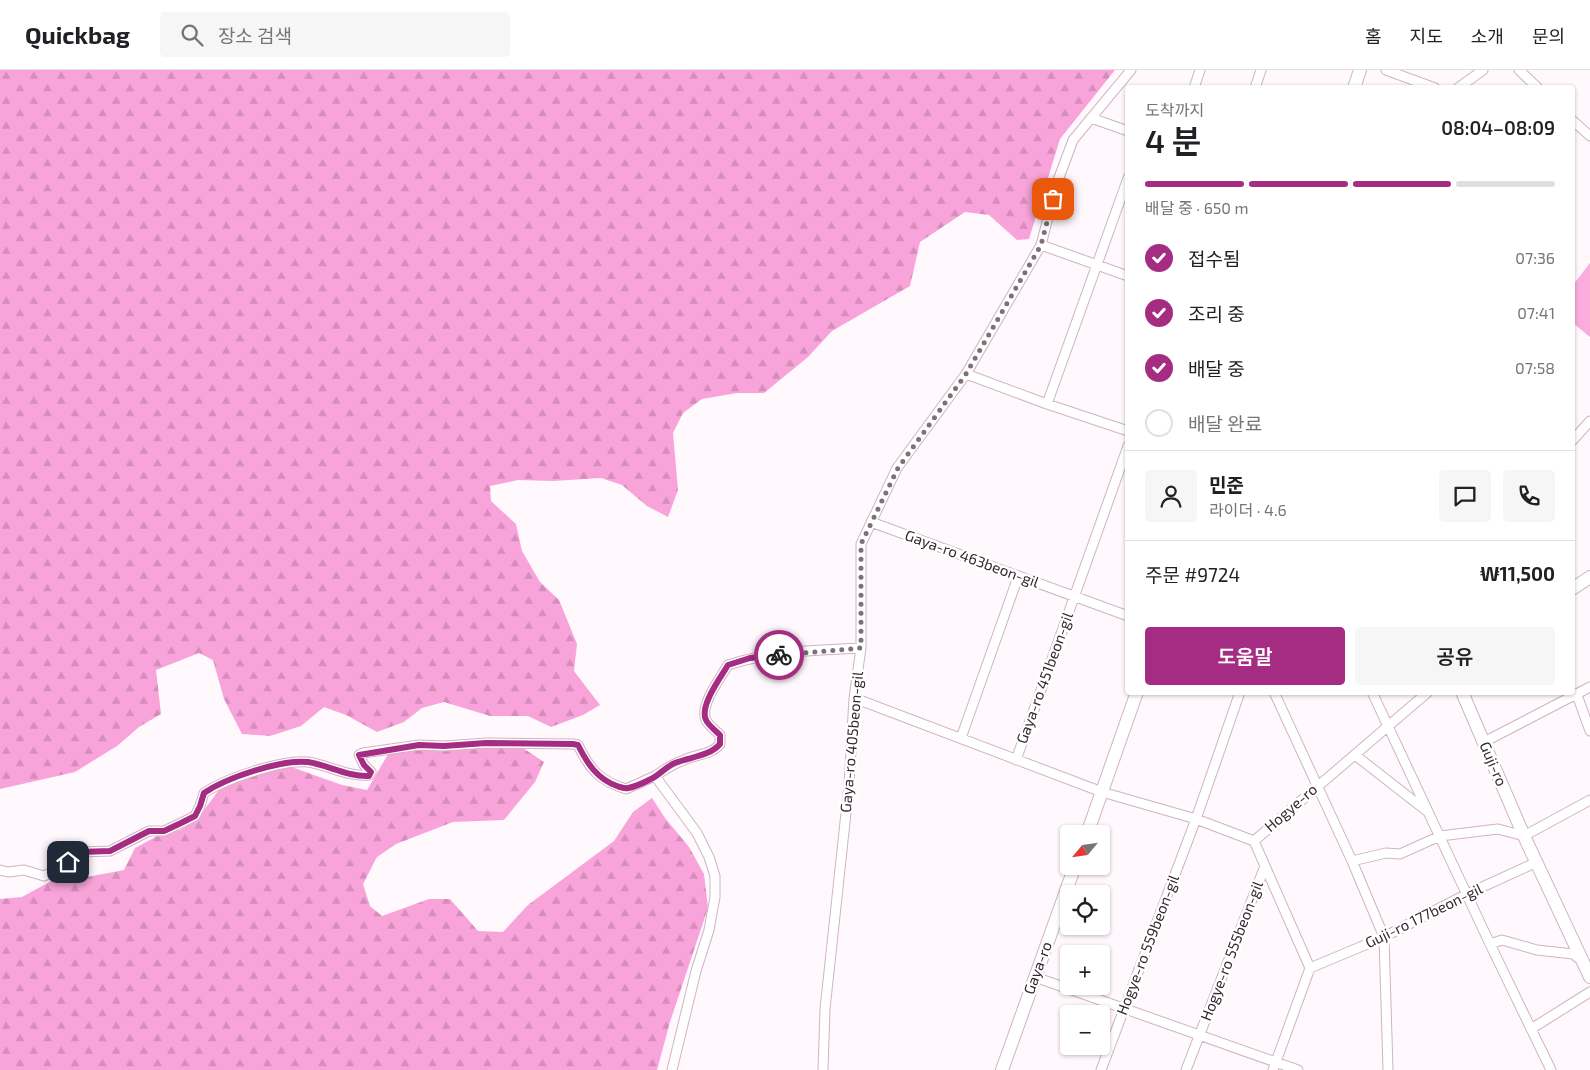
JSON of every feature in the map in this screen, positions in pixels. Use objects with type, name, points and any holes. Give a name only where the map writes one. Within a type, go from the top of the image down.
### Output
[{"type":"main road","points":[[1355,85],[1360,70]]},
{"type":"main road","points":[[1575,587],[1590,577]]},
{"type":"main road","points":[[1090,825],[1136,695]]},
{"type":"main road","name":"Guji-ro","points":[[1463,695],[1524,836],[1590,977]]},
{"type":"main road","name":"Gaya-ro","points":[[1002,1070],[1072,875]]},
{"type":"street","name":"Gaya-ro 405beon-gil","points":[[822,1070],[825,1008],[849,785],[854,698],[861,648],[861,544],[870,522],[898,468],[966,374],[1041,245],[1057,183],[1073,140],[1131,70]]},
{"type":"street","points":[[1195,85],[1200,70]]},
{"type":"street","points":[[1256,85],[1261,70]]},
{"type":"street","points":[[1386,70],[1426,85]]},
{"type":"street","points":[[1462,85],[1483,70]]},
{"type":"street","points":[[1519,70],[1535,85]]},
{"type":"street","points":[[1091,118],[1125,130]]},
{"type":"street","points":[[1575,123],[1590,136]]},
{"type":"street","points":[[1047,404],[1125,186]]},
{"type":"street","points":[[1041,245],[1125,275]]},
{"type":"street","points":[[966,374],[1125,430]]},
{"type":"street","points":[[1575,438],[1590,421]]},
{"type":"street","points":[[1075,595],[1125,454]]},
{"type":"street","name":"Gaya-ro 463beon-gil","points":[[870,522],[1018,577],[1075,595],[1125,615]]},
{"type":"street","points":[[961,738],[1018,577]]},
{"type":"street","name":"Gaya-ro 451beon-gil","points":[[1016,760],[1075,595]]},
{"type":"street","points":[[0,870],[8,872],[24,870],[44,876],[54,872],[80,852],[110,851],[149,831],[164,831],[195,816],[204,793],[229,779],[294,762],[308,762],[347,773],[369,776],[371,772],[359,755],[419,745],[444,746],[486,743],[578,745],[585,759],[596,773],[607,783],[626,789],[655,776],[668,766],[715,750],[720,744],[720,735],[706,720],[705,710],[707,702],[728,665],[750,658],[821,650],[861,648]]},
{"type":"street","points":[[1484,742],[1590,687]]},
{"type":"street","name":"Hogye-ro 559beon-gil","points":[[1100,1070],[1196,819],[1239,695]]},
{"type":"street","points":[[1275,695],[1318,785],[1384,937],[1388,1070]]},
{"type":"street","points":[[1373,695],[1551,1070]]},
{"type":"street","name":"Hogye-ro","points":[[1102,792],[1196,819],[1254,841],[1424,695]]},
{"type":"street","points":[[1577,695],[1590,731]]},
{"type":"street","name":"Gaya-ro 451beon-gil","points":[[854,698],[1102,792]]},
{"type":"street","points":[[1355,756],[1430,814]]},
{"type":"street","points":[[655,776],[697,833],[709,857],[715,876],[709,930],[696,971],[672,1070]]},
{"type":"street","points":[[1352,861],[1386,853],[1400,854],[1440,836],[1498,828],[1524,836],[1590,800]]},
{"type":"street","name":"Hogye-ro 555beon-gil","points":[[1254,841],[1310,968]]},
{"type":"street","name":"Guji-ro 177beon-gil","points":[[1310,968],[1384,937],[1467,894],[1536,862]]},
{"type":"street","name":"Hogye-ro 555beon-gil","points":[[1200,1036],[1265,866]]},
{"type":"street","points":[[1490,944],[1502,940],[1537,950],[1573,954],[1582,960]]},
{"type":"street","points":[[1274,1066],[1310,968]]},
{"type":"street","name":"Hogye-ro 555beon-gil","points":[[1034,977],[1200,1036],[1274,1066],[1298,1070]]},
{"type":"street","points":[[1531,1029],[1590,992]]},
{"type":"street","points":[[1186,1070],[1200,1036]]},
{"type":"green space","points":[[0,70],[1115,70],[1060,139],[1029,239],[1017,240],[989,215],[965,212],[920,242],[910,286],[832,331],[808,357],[764,393],[737,393],[702,399],[683,413],[673,433],[678,490],[668,517],[647,506],[622,485],[601,478],[553,481],[518,480],[490,486],[491,501],[516,524],[522,551],[540,582],[559,600],[577,644],[574,671],[600,705],[583,715],[551,727],[528,716],[490,716],[444,702],[422,708],[404,722],[377,732],[346,715],[324,707],[301,726],[270,736],[242,734],[224,699],[213,660],[199,653],[156,670],[161,714],[139,727],[117,746],[75,772],[0,789]]},
{"type":"green space","points":[[478,746],[523,748],[544,762],[535,782],[504,820],[453,822],[396,844],[377,857],[363,884],[370,906],[382,916],[429,899],[450,899],[478,931],[503,932],[528,905],[614,841],[633,812],[652,798],[665,818],[689,847],[704,874],[708,908],[670,1022],[657,1070],[0,1070],[0,899],[22,897],[53,880],[82,878],[124,870],[135,848],[161,834],[180,830],[196,821],[221,787],[283,764],[342,785],[367,790],[390,751]]},
{"type":"shaded area","points":[[1590,263],[1590,337],[1575,325],[1575,282]]},
{"type":"way so far","points":[[779,655],[861,648],[861,544],[870,522],[898,468],[966,374],[1041,245],[1053,199]]},
{"type":"route","points":[[68,862],[80,852],[110,851],[149,831],[164,831],[195,816],[204,793],[229,779],[294,762],[308,762],[347,773],[369,776],[371,772],[364,765],[359,755],[419,745],[444,746],[486,743],[573,744],[578,745],[585,759],[607,783],[626,789],[634,787],[655,776],[668,766],[715,750],[720,744],[720,735],[706,720],[705,710],[707,702],[728,665],[750,658],[779,655]]}]
